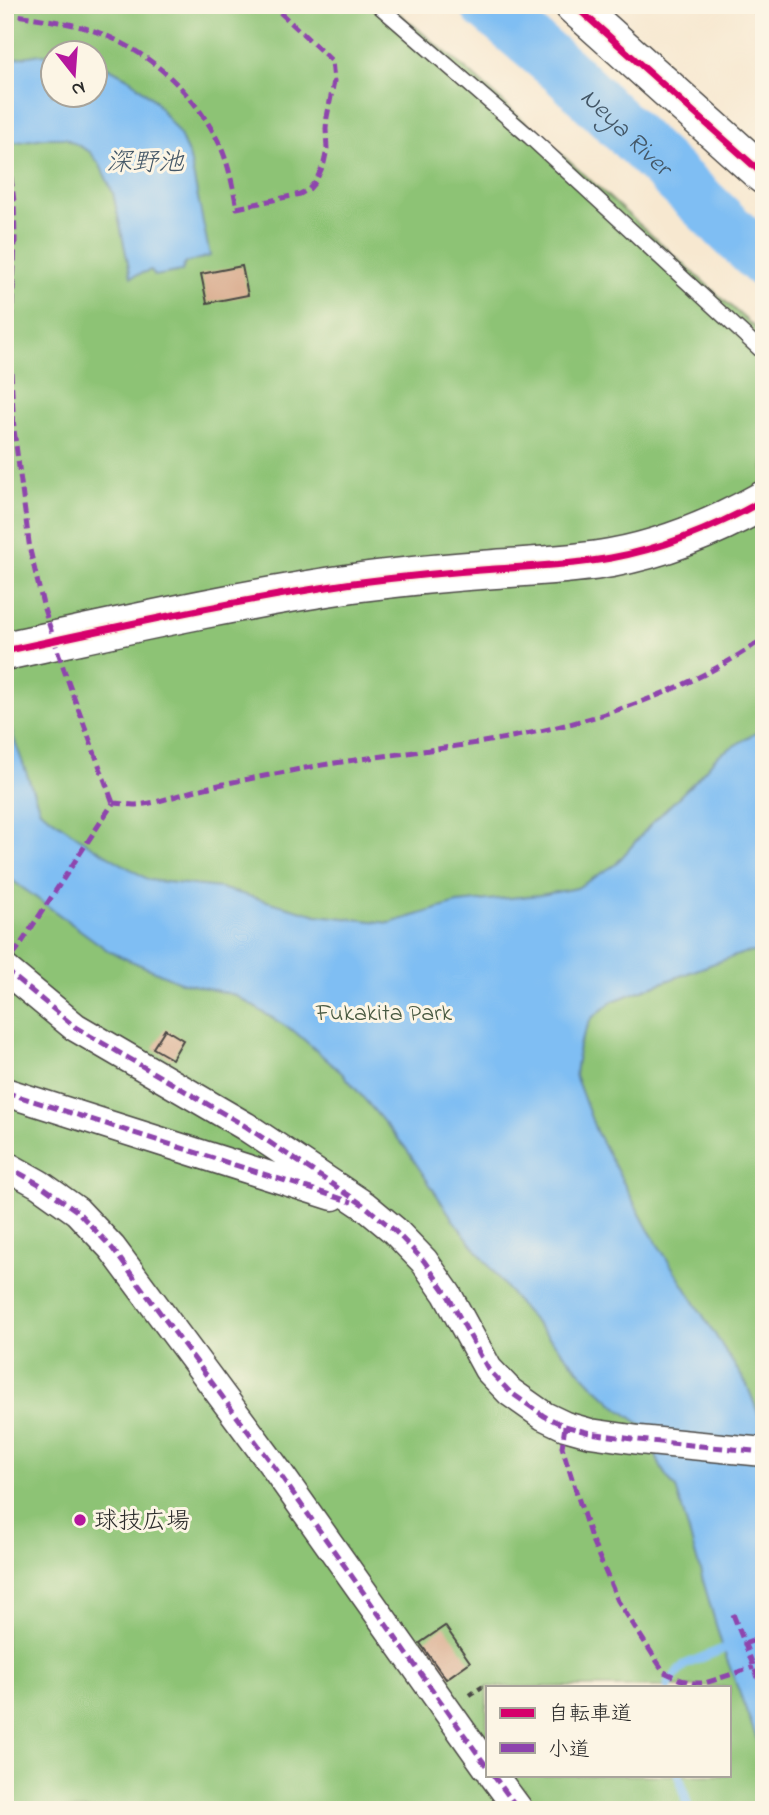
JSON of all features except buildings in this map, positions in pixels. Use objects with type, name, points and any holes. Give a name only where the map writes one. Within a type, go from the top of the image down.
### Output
[{"type":"street","points":[[574,5],[764,175]]},
{"type":"street","points":[[5,651],[286,593],[356,583],[492,569],[566,565],[611,558],[671,543],[706,530],[764,500]]},
{"type":"street","points":[[5,969],[75,1027],[245,1126],[365,1206],[394,1230],[424,1261],[447,1294],[488,1369],[510,1392],[544,1416],[565,1426],[590,1433],[764,1452]]},
{"type":"street","points":[[5,1092],[365,1206]]},
{"type":"street","points":[[5,1165],[39,1184],[77,1211],[112,1248],[276,1469],[486,1766]]},
{"type":"street","points":[[494,1776],[519,1810]]},
{"type":"lane","points":[[378,5],[540,145],[764,353]]},
{"type":"green space","name":"Fukakita Park","points":[[5,5],[389,5],[469,72],[764,336],[764,1810],[5,1810]]},
{"type":"water","name":"深野池","points":[[38,54],[38,108],[108,108],[108,67],[130,79],[154,100],[180,135],[190,159],[210,256],[185,263],[182,271],[155,276],[151,270],[131,277],[113,193],[100,165],[90,152],[65,138],[5,144],[5,60]]},
{"type":"water","points":[[5,707],[40,810],[90,845],[149,880],[220,888],[317,915],[390,923],[457,903],[540,895],[577,888],[616,864],[717,756],[764,728],[764,951],[744,953],[613,1001],[591,1019],[579,1045],[575,1075],[596,1131],[648,1229],[747,1385],[764,1428],[764,1758],[723,1649],[676,1488],[659,1462],[650,1431],[618,1408],[591,1383],[521,1307],[454,1221],[405,1147],[344,1075],[295,1032],[235,995],[180,982],[110,952],[5,875]]},
{"type":"waterway","name":"Neya River","points":[[486,5],[563,70],[764,262]]},
{"type":"waterway","points":[[668,1686],[684,1665],[723,1649]]},
{"type":"waterway","points":[[679,1776],[689,1810]]},
{"type":"marked path","points":[[5,13],[56,21],[105,35],[141,54],[157,66],[187,95],[211,127],[226,160],[237,208],[300,194],[309,189],[316,181],[327,149],[327,117],[334,81],[332,61],[272,5]]},
{"type":"marked path","points":[[5,132],[14,201],[10,355],[14,430],[30,550],[44,609],[64,670],[113,803]]},
{"type":"marked path","points":[[113,803],[151,803],[213,786],[300,769],[497,740],[577,722],[656,696],[694,679],[764,638]]},
{"type":"marked path","points":[[5,968],[113,803]]},
{"type":"marked path","points":[[5,969],[75,1027],[245,1126],[365,1206],[394,1230],[424,1261],[447,1294],[488,1369],[510,1392],[544,1416],[565,1426],[590,1433],[764,1452]]},
{"type":"marked path","points":[[5,1092],[352,1202]]},
{"type":"marked path","points":[[5,1165],[39,1184],[77,1211],[112,1248],[276,1469],[486,1766]]},
{"type":"marked path","points":[[565,1426],[562,1447],[591,1538],[618,1601],[664,1672],[681,1680],[705,1683],[754,1667]]},
{"type":"marked path","points":[[733,1614],[764,1693]]},
{"type":"marked path","points":[[744,1644],[764,1637]]},
{"type":"marked path","points":[[494,1776],[519,1810]]},
{"type":"cycle path","points":[[574,5],[764,175]]},
{"type":"cycle path","points":[[5,651],[222,605],[353,583],[611,558],[651,549],[690,535],[764,500]]},
{"type":"place","name":"球技広場","points":[[80,1520]]}]
